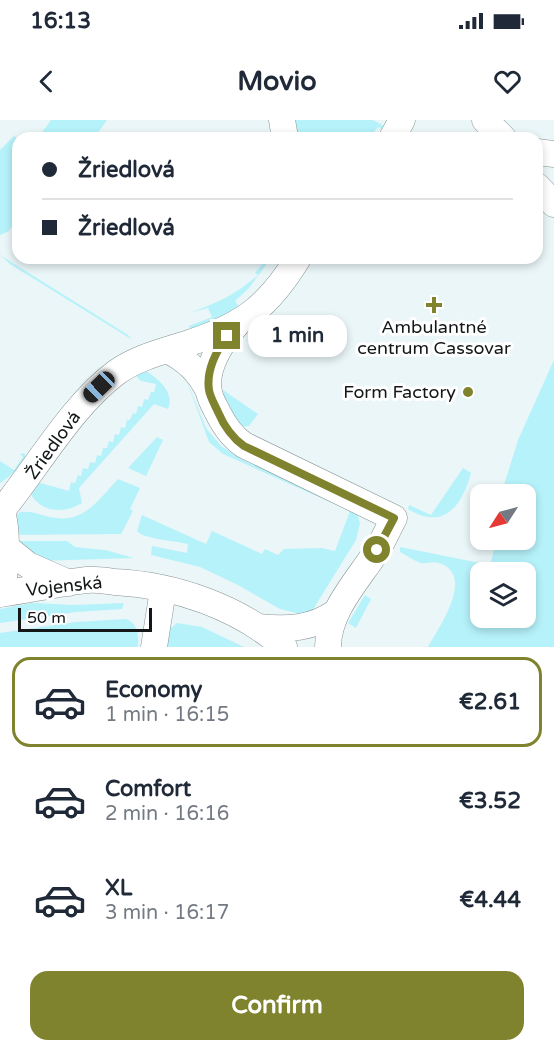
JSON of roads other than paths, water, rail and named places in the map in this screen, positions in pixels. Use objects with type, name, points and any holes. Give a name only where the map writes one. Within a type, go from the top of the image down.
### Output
[{"type":"street","points":[[485,120],[497,132]]},
{"type":"street","points":[[543,192],[554,204]]},
{"type":"street","name":"Žriedlová","points":[[0,592],[5,573],[7,548],[1,510],[89,396],[123,368],[237,324],[266,303],[294,264]]},
{"type":"street","name":"Žriedlová","points":[[209,392],[209,379],[215,357],[221,344],[237,324]]},
{"type":"street","points":[[167,350],[179,356],[193,368],[209,392],[224,425],[244,446],[394,518],[377,550],[336,612],[328,647]]},
{"type":"street","points":[[7,548],[28,565],[69,583]]},
{"type":"street","name":"Vojenská","points":[[0,592],[88,580],[137,583],[220,606],[258,627],[284,647]]},
{"type":"street","points":[[153,647],[163,590]]},
{"type":"street","points":[[258,627],[308,627],[318,624],[336,612]]},
{"type":"place","name":"Ambulantné centrum Cassovar","points":[[434,305]]},
{"type":"place","name":"Form Factory","points":[[468,392]]}]
